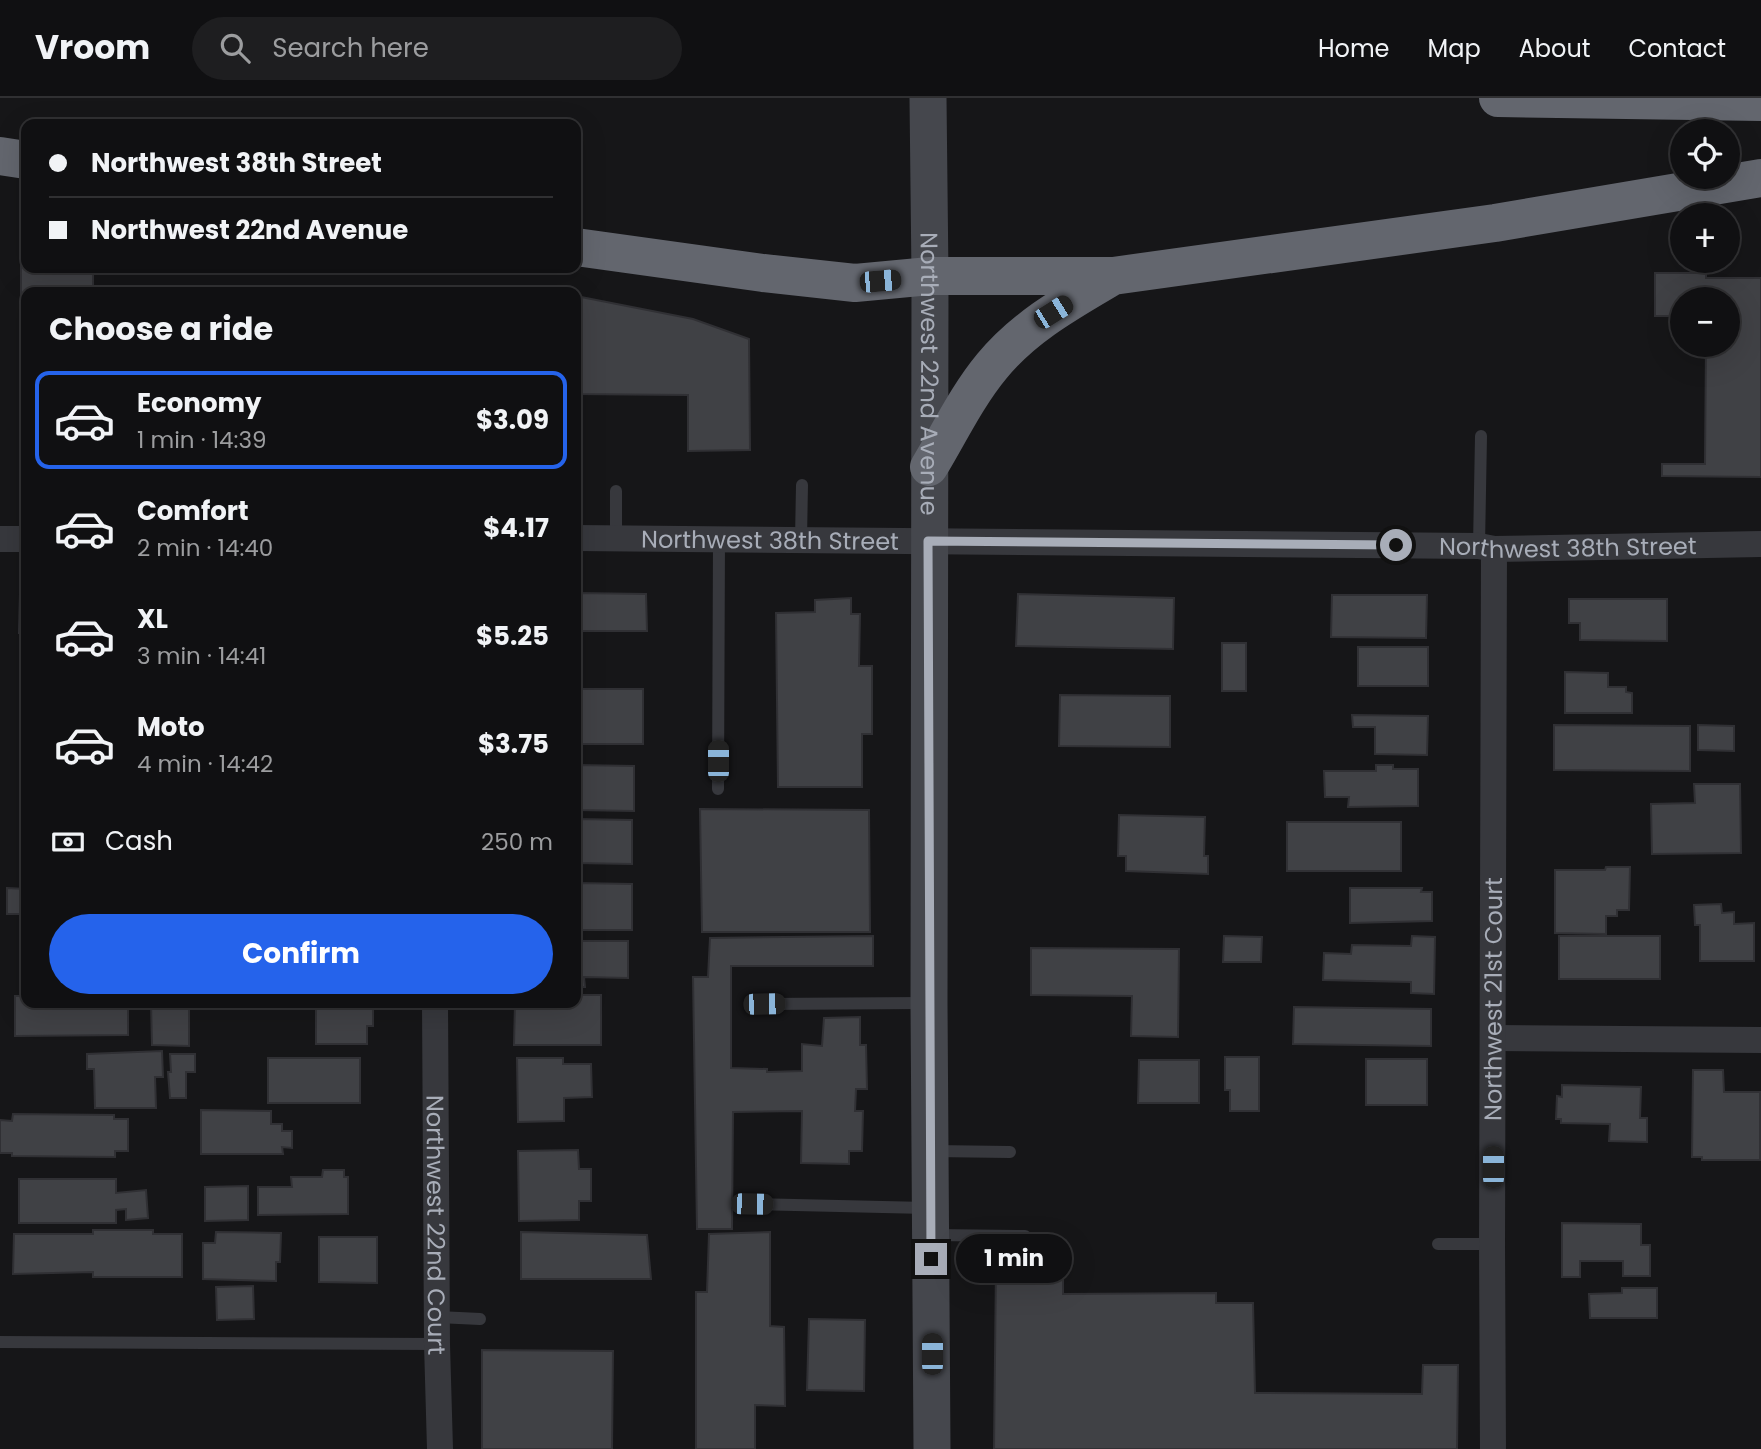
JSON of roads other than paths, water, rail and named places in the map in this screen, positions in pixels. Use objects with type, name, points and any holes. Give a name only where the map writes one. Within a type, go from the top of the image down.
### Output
[{"type":"highway","points":[[1498,98],[1761,102]]},
{"type":"highway","points":[[0,156],[21,159]]},
{"type":"highway","points":[[581,248],[791,277],[855,283],[930,276],[1113,276],[1495,223],[1761,178]]},
{"type":"highway","points":[[929,467],[978,385],[1015,341],[1038,321],[1113,276]]},
{"type":"main road","name":"Northwest 22nd Avenue","points":[[928,98],[932,1449]]},
{"type":"street","name":"Northwest 38th Street","points":[[581,538],[1487,547],[1761,544]]},
{"type":"street","points":[[0,539],[21,539]]},
{"type":"street","name":"Northwest 21st Court","points":[[1487,547],[1494,1038],[1493,1449]]},
{"type":"street","name":"Northwest 22nd Court","points":[[435,1008],[440,1449]]},
{"type":"street","points":[[1494,1038],[1761,1040]]},
{"type":"lane","points":[[1481,436],[1487,547]]},
{"type":"lane","points":[[801,539],[802,485]]},
{"type":"lane","points":[[616,491],[616,539]]},
{"type":"lane","points":[[718,789],[719,539]]},
{"type":"lane","points":[[764,1004],[929,1003]]},
{"type":"lane","points":[[931,1151],[1010,1152]]},
{"type":"lane","points":[[752,1204],[931,1222],[1025,1236]]},
{"type":"lane","points":[[1438,1244],[1492,1244]]},
{"type":"lane","points":[[438,1317],[480,1319]]},
{"type":"lane","points":[[0,1342],[437,1344]]}]
